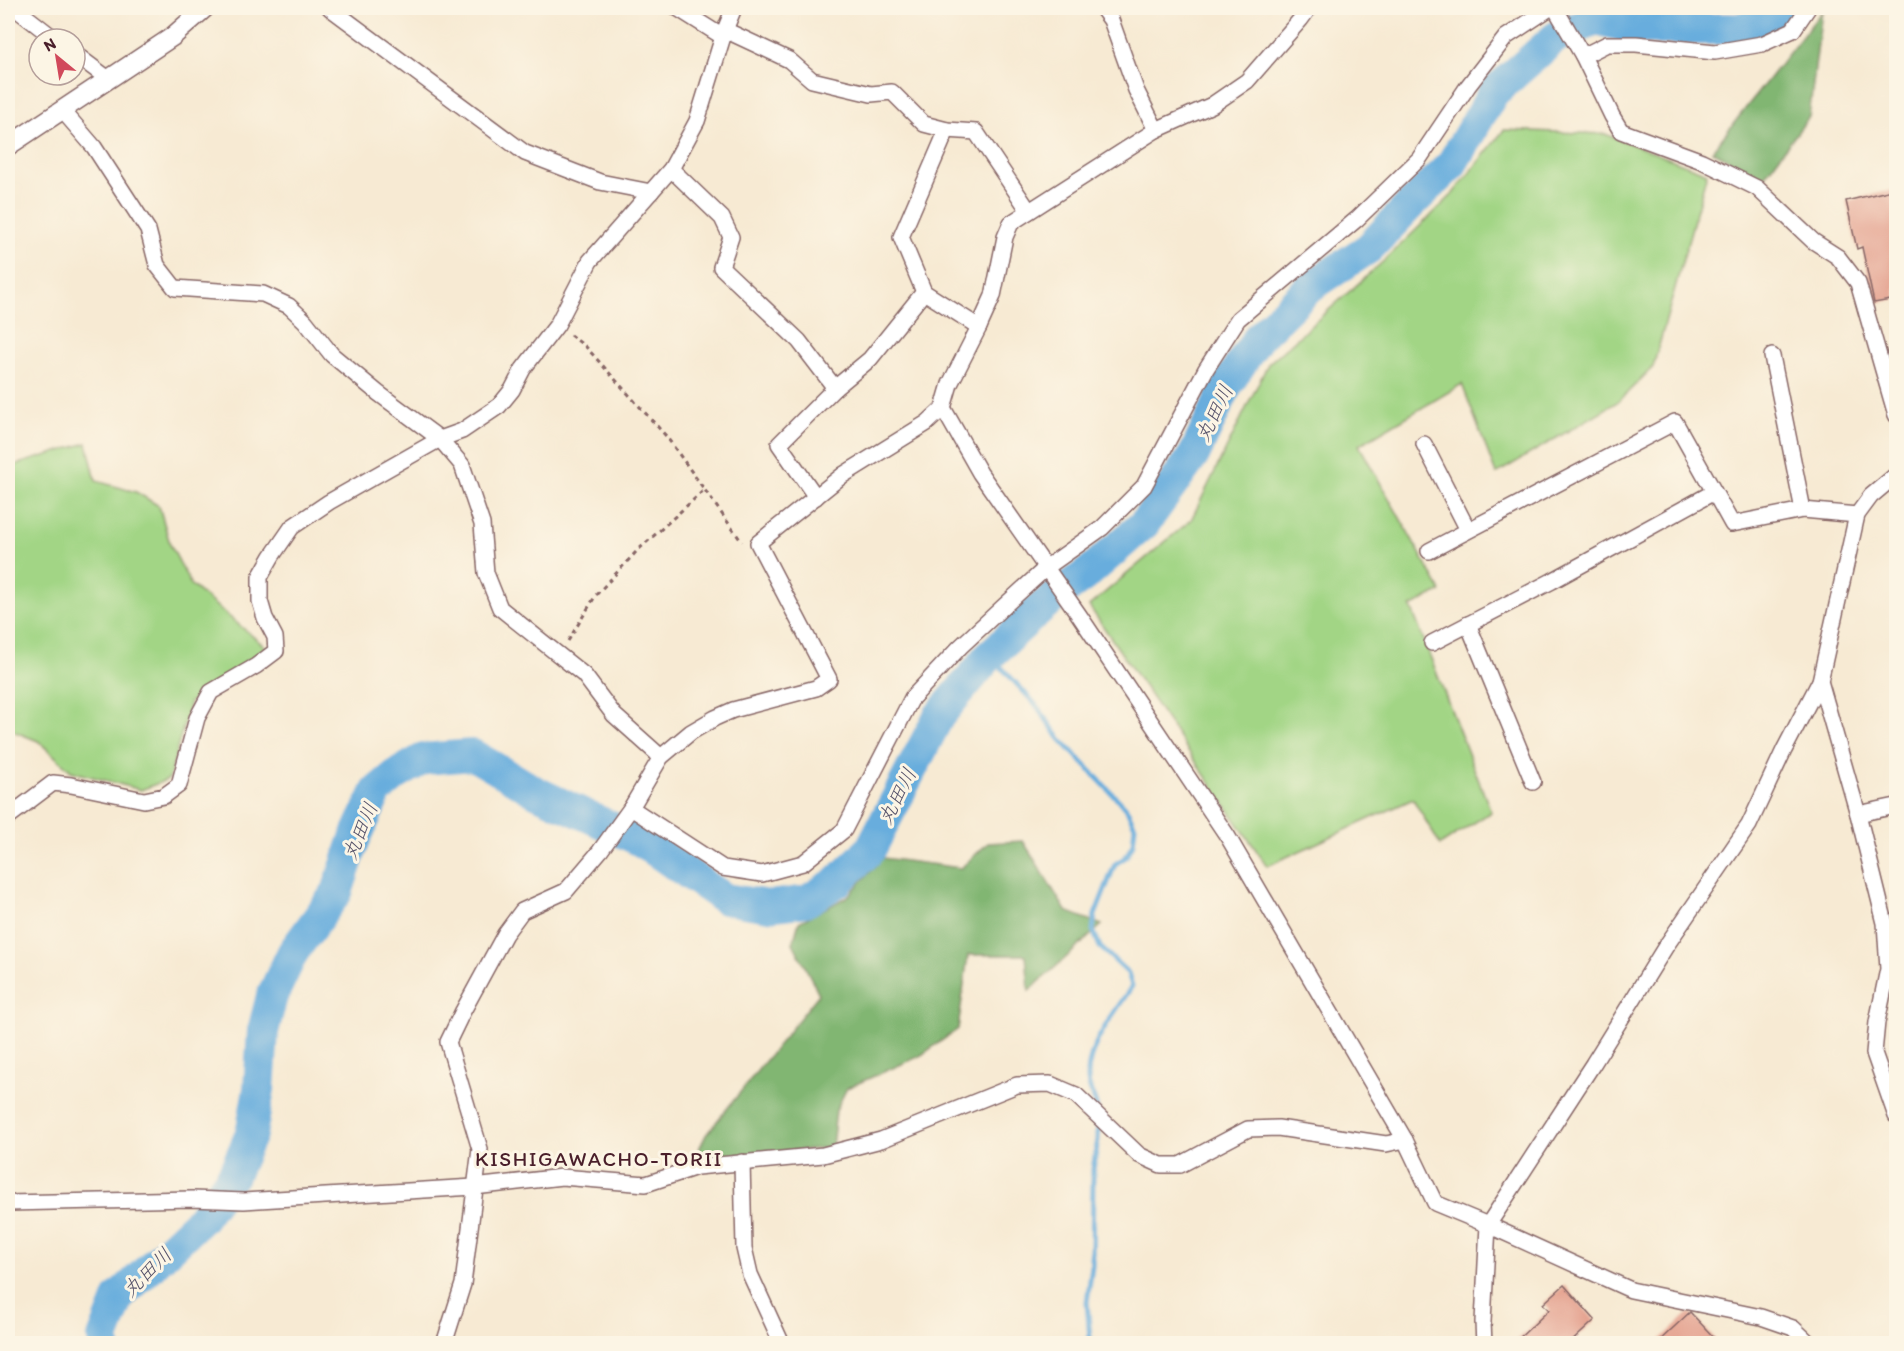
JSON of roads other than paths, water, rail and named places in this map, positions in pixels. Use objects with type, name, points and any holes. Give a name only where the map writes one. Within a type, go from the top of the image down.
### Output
[{"type":"street","points":[[15,8],[40,27]]},
{"type":"street","points":[[8,146],[172,36],[205,8]]},
{"type":"street","points":[[330,8],[525,153],[600,182],[651,192]]},
{"type":"street","points":[[677,8],[724,33],[789,60],[812,80],[871,94],[892,92],[924,124],[947,130],[976,132],[1029,211]]},
{"type":"street","points":[[8,817],[53,783],[144,800],[164,796],[179,785],[197,718],[211,692],[256,666],[276,651],[275,637],[265,618],[260,601],[260,577],[292,527],[329,502],[440,439],[462,431],[499,406],[512,390],[523,369],[557,325],[591,261],[671,169],[697,122],[734,8]]},
{"type":"street","points":[[1102,8],[1111,20],[1136,90],[1156,130]]},
{"type":"street","points":[[444,1344],[463,1284],[480,1149],[448,1042],[500,944],[522,911],[566,891],[600,851],[631,808],[662,757],[691,732],[733,711],[816,688],[829,679],[758,543],[843,475],[927,423],[943,408],[950,384],[993,296],[1005,237],[1011,223],[1156,130],[1212,105],[1247,81],[1309,8]]},
{"type":"street","points":[[631,808],[723,868],[762,874],[803,863],[844,830],[912,698],[960,647],[1047,567],[1102,528],[1144,486],[1206,369],[1238,319],[1357,219],[1419,159],[1468,86],[1506,37],[1550,8]]},
{"type":"street","points":[[1555,8],[1583,56],[1621,131],[1702,161],[1757,188],[1813,241],[1838,257],[1858,283],[1896,414]]},
{"type":"street","points":[[1583,56],[1607,44],[1636,44],[1714,52],[1762,44],[1793,30],[1808,8]]},
{"type":"street","points":[[87,63],[107,78]]},
{"type":"street","points":[[63,111],[94,147],[148,230],[158,265],[175,288],[263,294],[289,306],[305,321],[332,355],[440,439],[462,465],[482,524],[486,573],[500,608],[584,675],[614,715],[662,757]]},
{"type":"street","points":[[947,130],[901,237],[924,292],[979,327]]},
{"type":"street","points":[[671,169],[722,218],[731,237],[721,267],[799,340],[835,388]]},
{"type":"street","points":[[816,497],[779,444],[835,388],[870,359],[924,292]]},
{"type":"street","points":[[1772,356],[1803,510]]},
{"type":"street","points":[[943,408],[980,473],[1047,567],[1228,837],[1405,1140],[1434,1203],[1631,1290],[1761,1317],[1793,1328],[1810,1344]]},
{"type":"street","points":[[1429,551],[1675,422],[1732,524],[1803,510],[1857,515]]},
{"type":"street","points":[[1424,444],[1468,530]]},
{"type":"street","points":[[1484,1344],[1488,1225],[1593,1064],[1666,946],[1749,825],[1820,681],[1857,515],[1871,496],[1896,475]]},
{"type":"street","points":[[1432,642],[1714,492]]},
{"type":"street","points":[[1468,624],[1533,782]]},
{"type":"street","points":[[1820,681],[1858,814],[1885,923],[1888,969],[1877,1022],[1874,1053],[1896,1116]]},
{"type":"street","points":[[1858,814],[1896,806]]},
{"type":"street","points":[[8,1203],[192,1199],[244,1201],[474,1187],[562,1177],[646,1184],[697,1167],[824,1155],[881,1140],[1017,1084],[1050,1084],[1076,1095],[1139,1155],[1161,1165],[1180,1165],[1248,1129],[1278,1128],[1386,1144],[1405,1140]]},
{"type":"street","points":[[742,1162],[746,1257],[750,1274],[782,1344]]},
{"type":"waterway","name":"丸田川","points":[[104,1344],[103,1338],[119,1297],[201,1219],[233,1175],[251,1134],[259,1089],[263,1031],[272,996],[293,952],[337,892],[354,841],[377,791],[396,775],[423,759],[473,755],[536,792],[641,841],[725,899],[769,906],[807,901],[837,882],[870,850],[939,716],[990,655],[1044,605],[1088,573],[1144,524],[1194,455],[1227,385],[1258,338],[1310,287],[1369,248],[1451,165],[1494,92],[1556,37],[1596,20],[1633,29],[1739,29],[1769,19],[1782,8]]},
{"type":"waterway","points":[[990,655],[1036,705],[1060,739],[1126,808],[1135,826],[1133,844],[1126,857],[1115,864],[1095,915],[1093,930],[1100,947],[1128,973],[1132,986],[1103,1030],[1092,1054],[1088,1079],[1097,1111]]},
{"type":"waterway","points":[[1098,1120],[1098,1140],[1093,1169],[1092,1266],[1087,1302],[1090,1339],[1099,1344]]},
{"type":"district","name":"KISHIGAWACHO-TORII","points":[[599,1158]]}]
